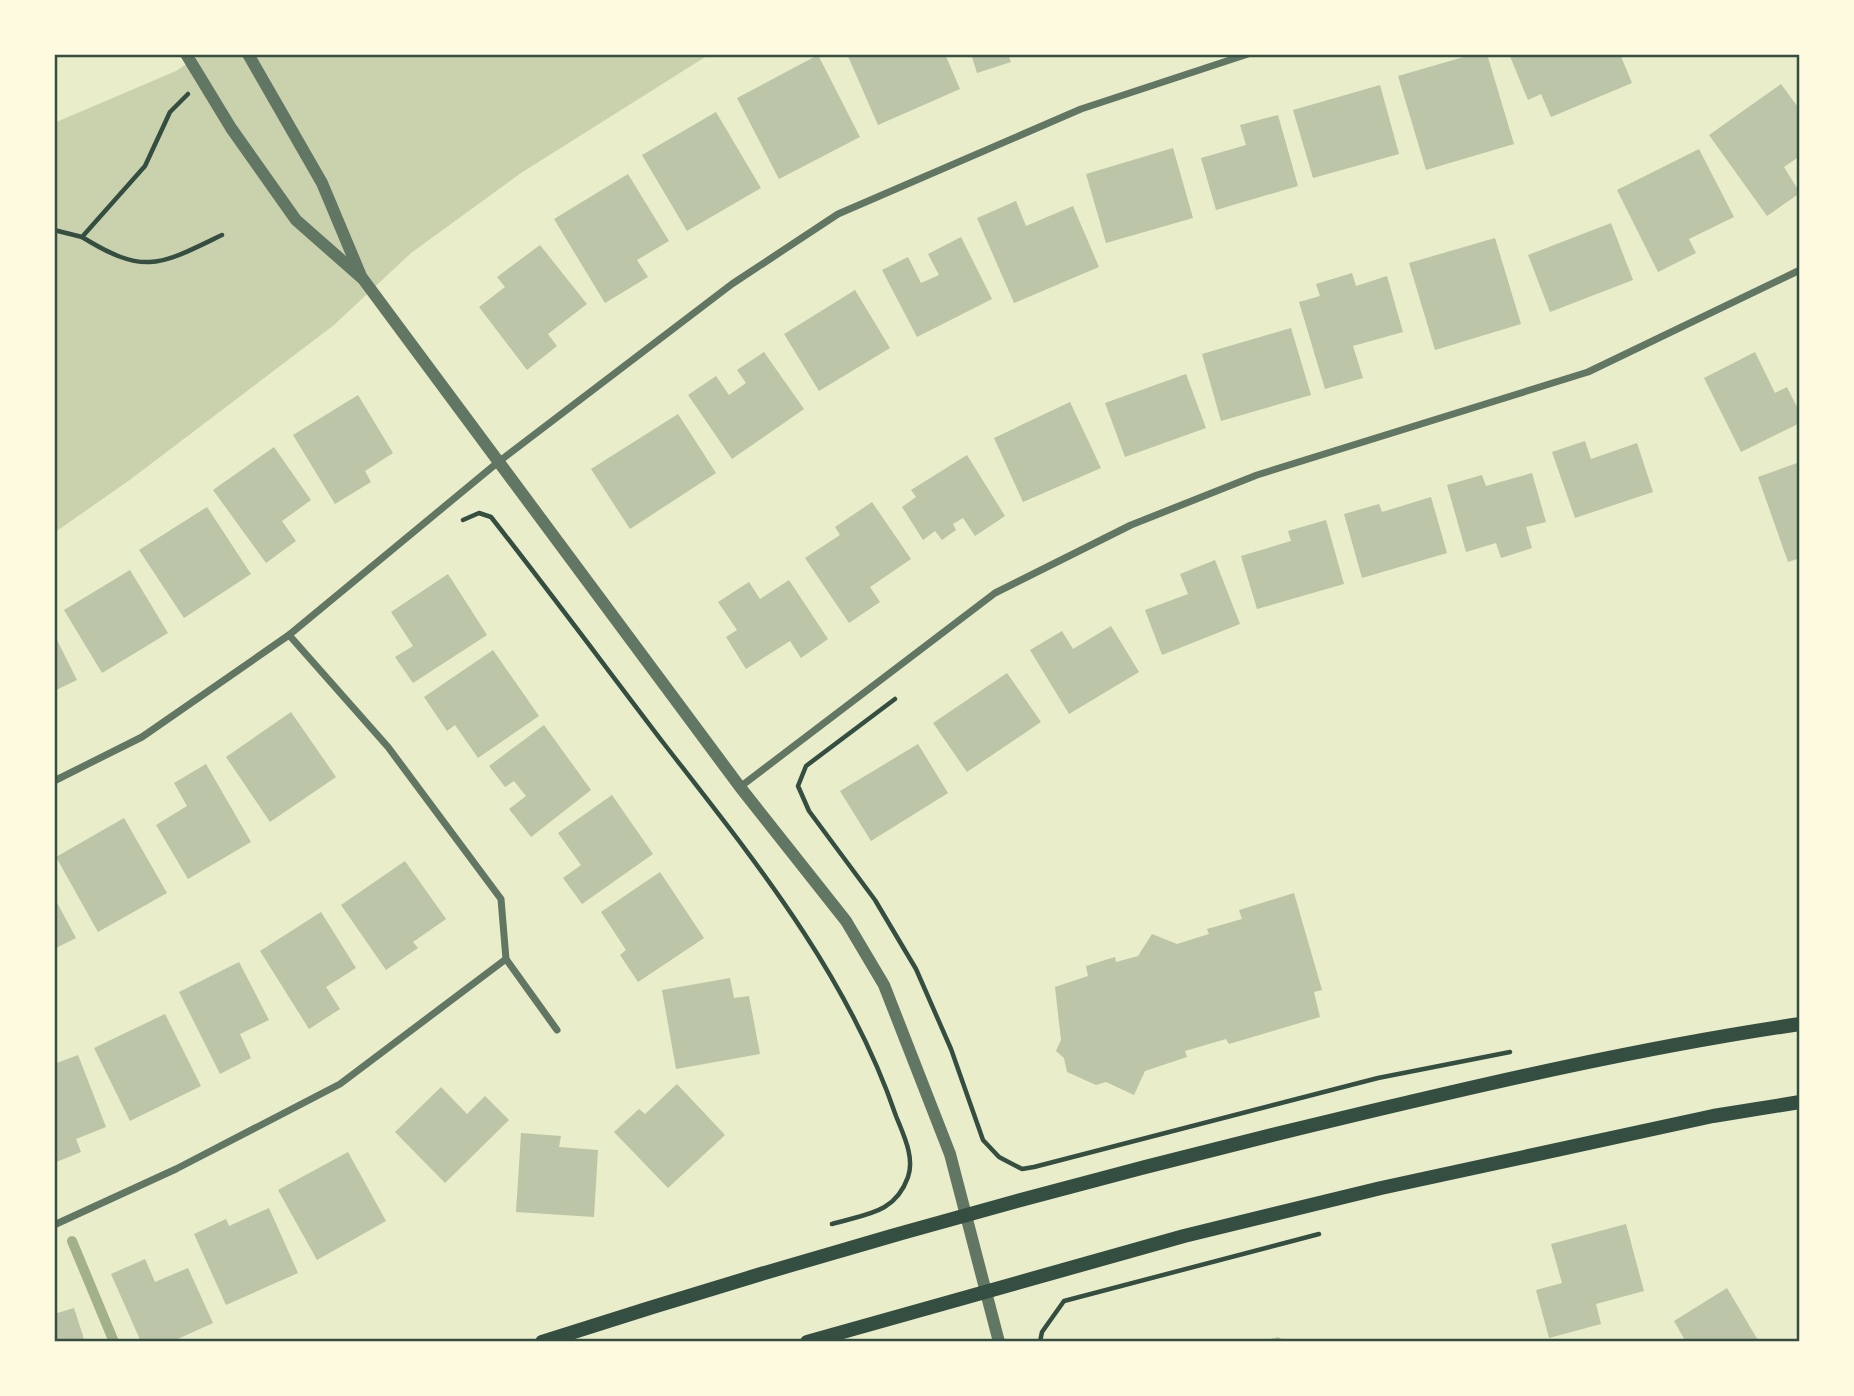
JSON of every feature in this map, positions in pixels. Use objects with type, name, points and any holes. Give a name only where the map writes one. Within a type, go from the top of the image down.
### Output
[{"type":"main road","points":[[542,1342],[965,1215],[1180,1157],[1501,1081],[1639,1052],[1800,1024]]},
{"type":"main road","points":[[807,1342],[1184,1236],[1381,1188],[1713,1115],[1800,1102]]},
{"type":"street","points":[[186,54],[231,128],[296,220],[363,279],[740,787],[846,921],[884,985],[950,1154],[999,1342]]},
{"type":"street","points":[[248,54],[322,183],[363,279]]},
{"type":"street","points":[[54,781],[142,737],[289,635],[497,463],[732,284],[838,214],[1081,109],[1248,54]]},
{"type":"street","points":[[740,787],[995,593],[1131,525],[1257,475],[1588,372],[1798,275]]},
{"type":"street","points":[[289,635],[388,747],[501,899],[506,959],[557,1030]]},
{"type":"street","points":[[54,1225],[176,1169],[340,1084],[506,959]]},
{"type":"path","points":[[82,237],[145,166],[170,112],[183,98],[204,84]]},
{"type":"path","points":[[54,230],[82,237],[123,260],[144,262],[170,260],[222,234]]},
{"type":"path","points":[[454,526],[473,514],[491,517],[762,870],[818,950],[841,991],[887,1088],[907,1146],[909,1168],[896,1200],[886,1208],[832,1224]]},
{"type":"path","points":[[894,699],[806,766],[799,778],[800,794],[875,900],[916,969],[951,1049],[983,1140],[999,1157],[1022,1168],[1034,1167],[1365,1082],[1510,1052]]},
{"type":"path","points":[[1040,1342],[1042,1332],[1064,1301],[1319,1234]]},
{"type":"green space","points":[[201,54],[710,54],[521,173],[411,253],[334,325],[131,479],[54,533],[54,123],[176,71]]},
{"type":"building","points":[[847,54],[945,54],[960,89],[878,125]]},
{"type":"building","points":[[971,54],[1008,54],[1011,62],[977,73]]},
{"type":"building","points":[[1474,54],[1487,54],[1514,144],[1426,170],[1398,76]]},
{"type":"building","points":[[1509,54],[1620,54],[1632,83],[1551,117],[1541,94],[1528,100]]},
{"type":"building","points":[[818,55],[860,137],[779,179],[737,98]]},
{"type":"building","points":[[1781,84],[1800,110],[1800,156],[1784,167],[1800,193],[1767,216],[1709,135]]},
{"type":"building","points":[[1380,85],[1399,154],[1313,178],[1293,110]]},
{"type":"building","points":[[716,112],[761,188],[687,231],[642,155]]},
{"type":"building","points":[[1278,115],[1298,186],[1216,210],[1201,158],[1246,145],[1240,125]]},
{"type":"building","points":[[1173,148],[1193,218],[1106,243],[1086,174]]},
{"type":"building","points":[[1699,149],[1734,217],[1689,239],[1696,253],[1658,272],[1617,190]]},
{"type":"building","points":[[628,174],[669,241],[637,260],[648,277],[605,303],[554,219]]},
{"type":"building","points":[[1016,201],[1026,226],[1073,206],[1099,267],[1014,303],[977,218]]},
{"type":"building","points":[[1611,223],[1633,280],[1550,312],[1528,255]]},
{"type":"building","points":[[961,237],[992,299],[917,337],[882,270],[908,257],[921,283],[939,275],[928,254]]},
{"type":"building","points":[[1495,238],[1521,324],[1435,350],[1409,263]]},
{"type":"building","points":[[540,245],[587,304],[548,334],[557,346],[527,370],[479,307],[505,287],[497,277]]},
{"type":"building","points":[[1352,273],[1356,286],[1387,276],[1403,332],[1353,346],[1363,378],[1325,389],[1299,302],[1320,296],[1316,284]]},
{"type":"building","points":[[855,290],[890,348],[819,391],[784,334]]},
{"type":"building","points":[[1291,328],[1311,395],[1221,421],[1202,354]]},
{"type":"building","points":[[764,352],[804,409],[732,459],[688,395],[716,376],[729,395],[746,383],[737,370]]},
{"type":"building","points":[[1755,352],[1775,393],[1787,387],[1800,413],[1800,423],[1741,452],[1704,378]]},
{"type":"building","points":[[1186,374],[1206,428],[1125,457],[1105,403]]},
{"type":"building","points":[[358,395],[393,453],[365,471],[371,482],[335,504],[293,435]]},
{"type":"building","points":[[1070,402],[1101,468],[1023,502],[994,438]]},
{"type":"building","points":[[678,414],[716,473],[630,529],[591,469]]},
{"type":"building","points":[[1585,441],[1591,459],[1637,443],[1653,492],[1575,518],[1552,452]]},
{"type":"building","points":[[274,447],[311,500],[282,521],[296,541],[266,563],[213,490]]},
{"type":"building","points":[[967,455],[1005,516],[975,536],[963,518],[953,524],[956,530],[942,540],[935,531],[923,540],[902,507],[916,497],[911,490]]},
{"type":"building","points":[[1800,462],[1800,558],[1788,562],[1758,477]]},
{"type":"building","points":[[1532,473],[1546,522],[1526,527],[1532,548],[1501,558],[1496,543],[1466,552],[1447,485],[1482,475],[1486,486]]},
{"type":"building","points":[[1431,497],[1447,553],[1362,578],[1344,514],[1379,504],[1382,512]]},
{"type":"building","points":[[872,502],[911,559],[870,587],[880,602],[849,623],[805,558],[840,535],[835,527]]},
{"type":"building","points":[[207,507],[251,574],[184,618],[139,550]]},
{"type":"building","points":[[1326,520],[1344,584],[1257,609],[1241,556],[1291,541],[1288,531]]},
{"type":"building","points":[[1215,560],[1240,624],[1162,655],[1145,610],[1188,594],[1180,574]]},
{"type":"building","points":[[130,570],[168,633],[102,673],[64,610]]},
{"type":"building","points":[[448,574],[487,635],[413,683],[395,657],[413,646],[391,612]]},
{"type":"building","points":[[789,580],[828,639],[801,658],[790,641],[746,669],[726,637],[737,630],[718,602],[749,582],[760,599]]},
{"type":"building","points":[[1111,626],[1139,672],[1069,714],[1030,650],[1062,631],[1073,649]]},
{"type":"building","points":[[54,634],[77,680],[54,691]]},
{"type":"building","points":[[493,650],[539,716],[478,758],[455,725],[447,731],[424,697]]},
{"type":"building","points":[[1007,673],[1041,722],[967,772],[933,723]]},
{"type":"building","points":[[291,712],[336,777],[270,822],[226,757]]},
{"type":"building","points":[[544,725],[591,790],[531,837],[509,809],[526,796],[514,781],[505,787],[489,766]]},
{"type":"building","points":[[918,744],[948,793],[871,841],[840,791]]},
{"type":"building","points":[[206,764],[251,842],[188,879],[156,825],[187,806],[174,783]]},
{"type":"building","points":[[612,795],[653,854],[582,904],[563,878],[581,865],[558,833]]},
{"type":"building","points":[[124,818],[167,893],[98,932],[56,857]]},
{"type":"building","points":[[405,861],[446,919],[413,942],[418,948],[386,970],[341,905]]},
{"type":"building","points":[[660,872],[704,938],[638,982],[620,955],[626,950],[601,912]]},
{"type":"building","points":[[1294,893],[1322,990],[1314,992],[1320,1017],[1229,1044],[1226,1039],[1185,1051],[1187,1057],[1145,1071],[1134,1095],[1106,1082],[1096,1085],[1067,1072],[1064,1058],[1056,1051],[1061,1040],[1055,987],[1088,976],[1086,966],[1115,957],[1116,962],[1138,956],[1152,934],[1177,944],[1209,934],[1207,929],[1242,919],[1239,910]]},
{"type":"building","points":[[54,897],[76,938],[54,949]]},
{"type":"building","points":[[321,912],[356,968],[326,987],[340,1009],[309,1029],[260,951]]},
{"type":"building","points":[[239,962],[269,1020],[240,1034],[251,1058],[220,1074],[179,992]]},
{"type":"building","points":[[730,978],[734,998],[749,996],[760,1054],[676,1069],[662,990]]},
{"type":"building","points":[[165,1014],[201,1086],[130,1121],[94,1048]]},
{"type":"building","points":[[78,1055],[106,1127],[76,1139],[81,1152],[54,1163],[54,1064]]},
{"type":"building","points":[[677,1084],[725,1135],[668,1188],[614,1132],[639,1109],[645,1114]]},
{"type":"building","points":[[441,1087],[467,1114],[485,1096],[509,1120],[445,1183],[395,1132]]},
{"type":"building","points":[[521,1133],[561,1136],[559,1147],[598,1150],[594,1217],[516,1212]]},
{"type":"building","points":[[348,1152],[386,1221],[317,1260],[278,1190]]},
{"type":"building","points":[[269,1208],[298,1273],[226,1305],[194,1234],[226,1219],[229,1226]]},
{"type":"building","points":[[1626,1224],[1644,1291],[1596,1304],[1601,1324],[1549,1338],[1536,1290],[1562,1283],[1551,1244]]},
{"type":"building","points":[[145,1259],[155,1282],[188,1268],[213,1323],[171,1342],[141,1342],[111,1274]]},
{"type":"building","points":[[1727,1288],[1759,1342],[1686,1342],[1674,1321]]},
{"type":"building","points":[[74,1308],[85,1342],[54,1342],[54,1314]]},
{"type":"building","points":[[1278,1337],[1287,1342],[1263,1342],[1263,1341]]},
{"type":"waterway","points":[[72,1241],[114,1342]]}]
